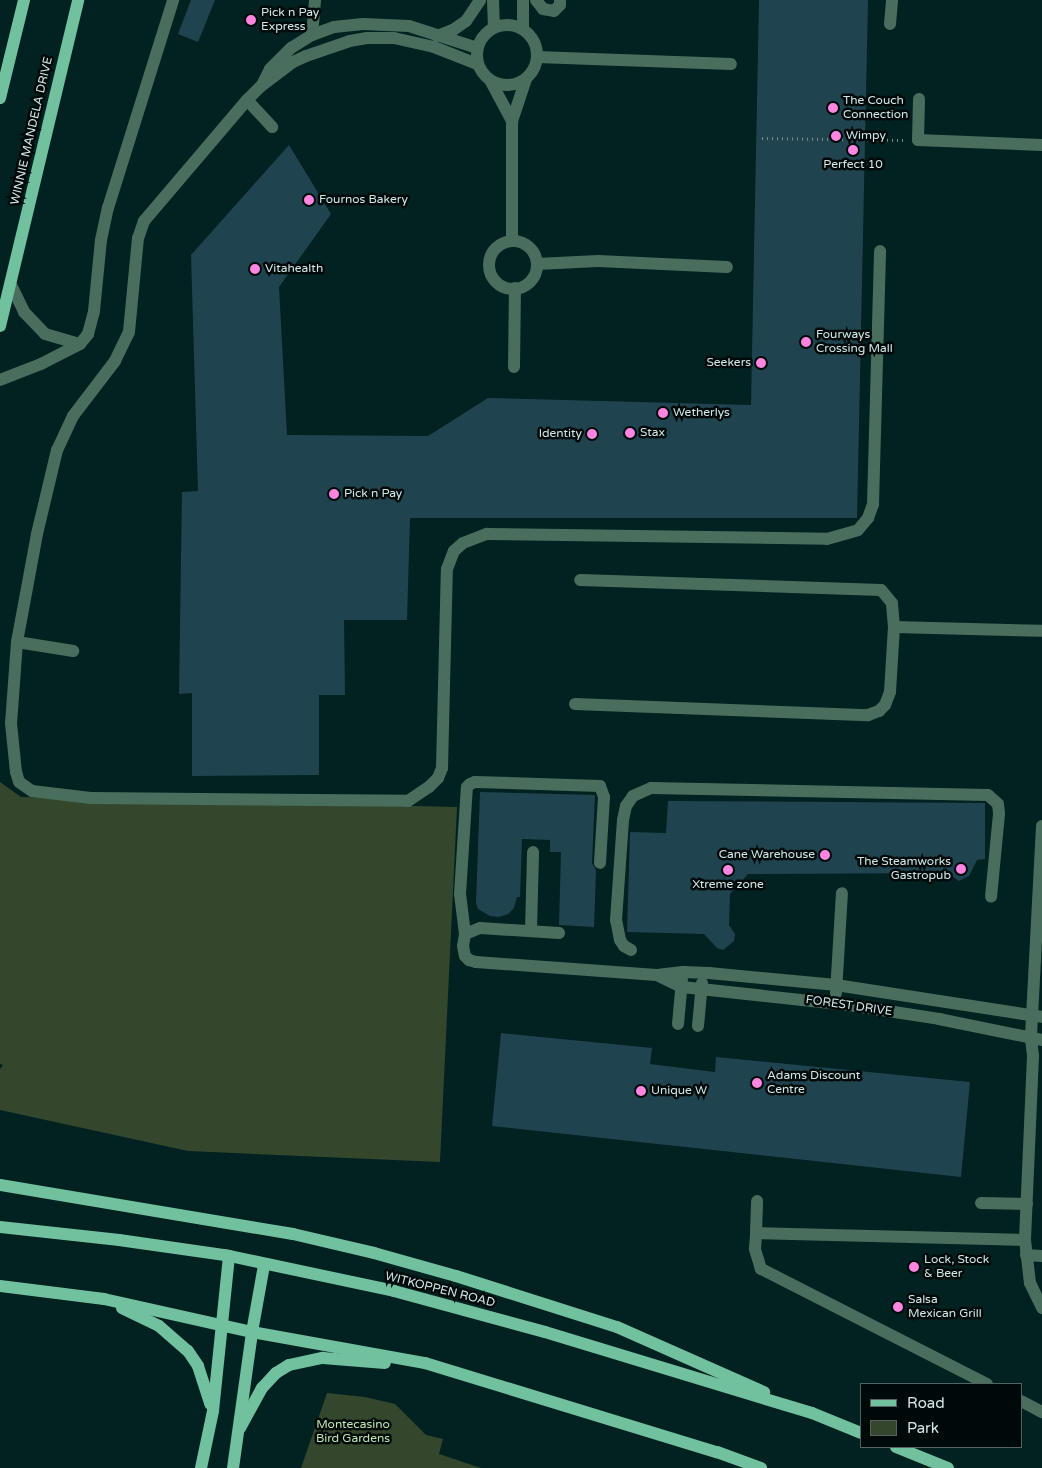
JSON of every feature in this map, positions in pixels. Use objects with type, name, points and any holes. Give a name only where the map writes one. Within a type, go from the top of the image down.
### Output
[{"type":"main road","points":[[0,98],[24,0]]},
{"type":"main road","name":"WINNIE MANDELA DRIVE","points":[[0,326],[78,0]]},
{"type":"main road","points":[[0,1185],[293,1234],[456,1276],[618,1327],[812,1413]]},
{"type":"main road","name":"WITKOPPEN ROAD","points":[[0,1227],[119,1240],[229,1256],[264,1265],[394,1291],[545,1332],[812,1413],[860,1433]]},
{"type":"main road","points":[[201,1468],[213,1411],[229,1256]]},
{"type":"main road","points":[[233,1468],[252,1332],[264,1265]]},
{"type":"main road","points":[[0,1286],[104,1298],[252,1332],[425,1363],[717,1452],[761,1468]]},
{"type":"main road","points":[[104,1298],[159,1326],[188,1351],[198,1366],[213,1411]]},
{"type":"main road","points":[[240,1428],[262,1388],[276,1373],[289,1365],[323,1358],[412,1364],[425,1363]]},
{"type":"main road","points":[[898,1448],[948,1468]]},
{"type":"street","points":[[0,380],[41,364],[80,344],[88,334],[92,322],[101,240],[108,208],[120,175],[173,0]]},
{"type":"street","points":[[312,35],[315,0]]},
{"type":"street","points":[[437,36],[453,30],[466,21],[480,0]]},
{"type":"street","points":[[493,0],[494,27]]},
{"type":"street","points":[[523,0],[523,29]]},
{"type":"street","points":[[536,0],[543,9],[554,11],[560,5],[560,0]]},
{"type":"street","points":[[890,24],[892,0]]},
{"type":"street","points":[[260,87],[270,69],[281,57],[312,35],[334,28],[385,23],[409,26],[477,48]]},
{"type":"street","points":[[512,121],[490,80],[482,73],[477,64],[477,48],[481,38],[494,27],[508,24],[523,29],[531,36],[536,46],[537,57],[536,66],[526,79],[512,121],[512,241]]},
{"type":"street","points":[[477,64],[434,48],[394,38],[350,40],[293,62],[260,87],[247,100],[140,229],[129,332],[115,361],[74,416],[57,450],[37,534],[17,642],[11,723],[14,765],[19,782],[32,791],[91,798],[408,801],[429,787],[438,778],[442,768],[447,569],[454,551],[463,543],[487,534],[827,539],[858,530],[868,518],[873,504],[880,251]]},
{"type":"street","points":[[537,57],[731,64]]},
{"type":"street","points":[[490,80],[508,86],[526,79]]},
{"type":"street","points":[[919,99],[918,140],[1039,147]]},
{"type":"street","points":[[247,100],[272,127]]},
{"type":"street","points":[[512,241],[526,245],[536,256],[537,264],[536,271],[528,283],[515,288],[507,288],[495,280],[490,266],[490,259],[498,246],[512,241]]},
{"type":"street","points":[[537,264],[598,261],[728,268]]},
{"type":"street","points":[[11,285],[24,312],[45,334],[80,344]]},
{"type":"street","points":[[514,367],[515,288]]},
{"type":"street","points":[[575,704],[868,715],[879,711],[885,705],[890,692],[894,627],[892,603],[881,590],[580,580]]},
{"type":"street","points":[[894,627],[1042,631]]},
{"type":"street","points":[[17,642],[73,651]]},
{"type":"street","points":[[558,932],[480,928],[465,934],[460,894],[467,787],[475,782],[600,786],[604,797],[600,864]]},
{"type":"street","points":[[631,950],[624,946],[620,940],[616,920],[624,820],[626,806],[633,796],[650,788],[988,795],[998,804],[999,814],[992,897]]},
{"type":"street","points":[[1042,826],[1038,1040],[1033,1056],[1036,1120],[1025,1240],[1030,1283],[1042,1308]]},
{"type":"street","points":[[532,931],[533,852]]},
{"type":"street","points":[[835,1003],[842,893]]},
{"type":"street","name":"FOREST DRIVE","points":[[465,934],[463,946],[465,956],[469,960],[476,962],[657,975],[683,972],[702,973],[836,985],[1037,1016]]},
{"type":"street","points":[[678,1024],[683,972]]},
{"type":"street","points":[[698,1026],[702,973]]},
{"type":"street","name":"FOREST DRIVE","points":[[657,975],[682,987],[835,1003],[939,1019],[1038,1040]]},
{"type":"street","points":[[757,1201],[755,1249],[761,1269],[985,1383]]},
{"type":"street","points":[[981,1202],[1027,1204]]},
{"type":"street","points":[[756,1233],[1025,1240]]},
{"type":"street","points":[[1026,1256],[1042,1256]]},
{"type":"street","points":[[1022,1402],[1042,1412]]},
{"type":"path","points":[[762,138],[918,140]]},
{"type":"green space","points":[[0,782],[21,797],[457,807],[440,1162],[188,1151],[0,1110],[0,1069],[3,1065],[0,1064]]},
{"type":"green space","name":"Montecasino Bird Gardens","points":[[327,1393],[365,1397],[395,1404],[426,1435],[443,1439],[439,1454],[481,1468],[301,1468]]},
{"type":"building","points":[[191,0],[215,0],[198,42],[178,34]]},
{"type":"building","name":"Fourways Crossing Mall","points":[[759,0],[868,0],[857,518],[410,518],[407,620],[344,620],[345,695],[319,695],[319,775],[192,776],[192,693],[179,694],[182,492],[198,491],[191,255],[289,145],[331,214],[279,287],[287,435],[428,436],[488,398],[751,405]]},
{"type":"building","points":[[480,792],[595,795],[592,863],[596,870],[594,927],[559,925],[561,852],[550,852],[550,840],[522,839],[520,897],[517,897],[514,908],[508,914],[499,917],[490,916],[478,909],[476,903]]},
{"type":"building","points":[[668,801],[985,803],[985,859],[977,860],[969,876],[959,881],[948,873],[748,874],[730,894],[729,925],[735,934],[734,941],[723,950],[717,948],[704,934],[627,932],[630,832],[666,833]]},
{"type":"building","points":[[501,1033],[652,1048],[650,1064],[715,1072],[716,1057],[970,1082],[961,1177],[492,1126]]},
{"type":"place","name":"Pick n Pay Express","points":[[251,20]]},
{"type":"place","name":"The Couch Connection","points":[[833,108]]},
{"type":"place","name":"Wimpy","points":[[836,136]]},
{"type":"place","name":"Perfect 10","points":[[853,150]]},
{"type":"place","name":"Fournos Bakery","points":[[309,200]]},
{"type":"place","name":"Vitahealth","points":[[255,269]]},
{"type":"place","name":"Fourways Crossing Mall","points":[[806,342]]},
{"type":"place","name":"Seekers","points":[[761,363]]},
{"type":"place","name":"Wetherlys","points":[[663,413]]},
{"type":"place","name":"Stax","points":[[630,433]]},
{"type":"place","name":"Identity","points":[[592,434]]},
{"type":"place","name":"Pick n Pay","points":[[334,494]]},
{"type":"place","name":"Cane Warehouse","points":[[825,855]]},
{"type":"place","name":"The Steamworks Gastropub","points":[[961,869]]},
{"type":"place","name":"Xtreme zone","points":[[728,870]]},
{"type":"place","name":"Adams Discount Centre","points":[[757,1083]]},
{"type":"place","name":"Unique W","points":[[641,1091]]},
{"type":"place","name":"Lock, Stock & Beer","points":[[914,1267]]},
{"type":"place","name":"Salsa Mexican Grill","points":[[898,1307]]}]
